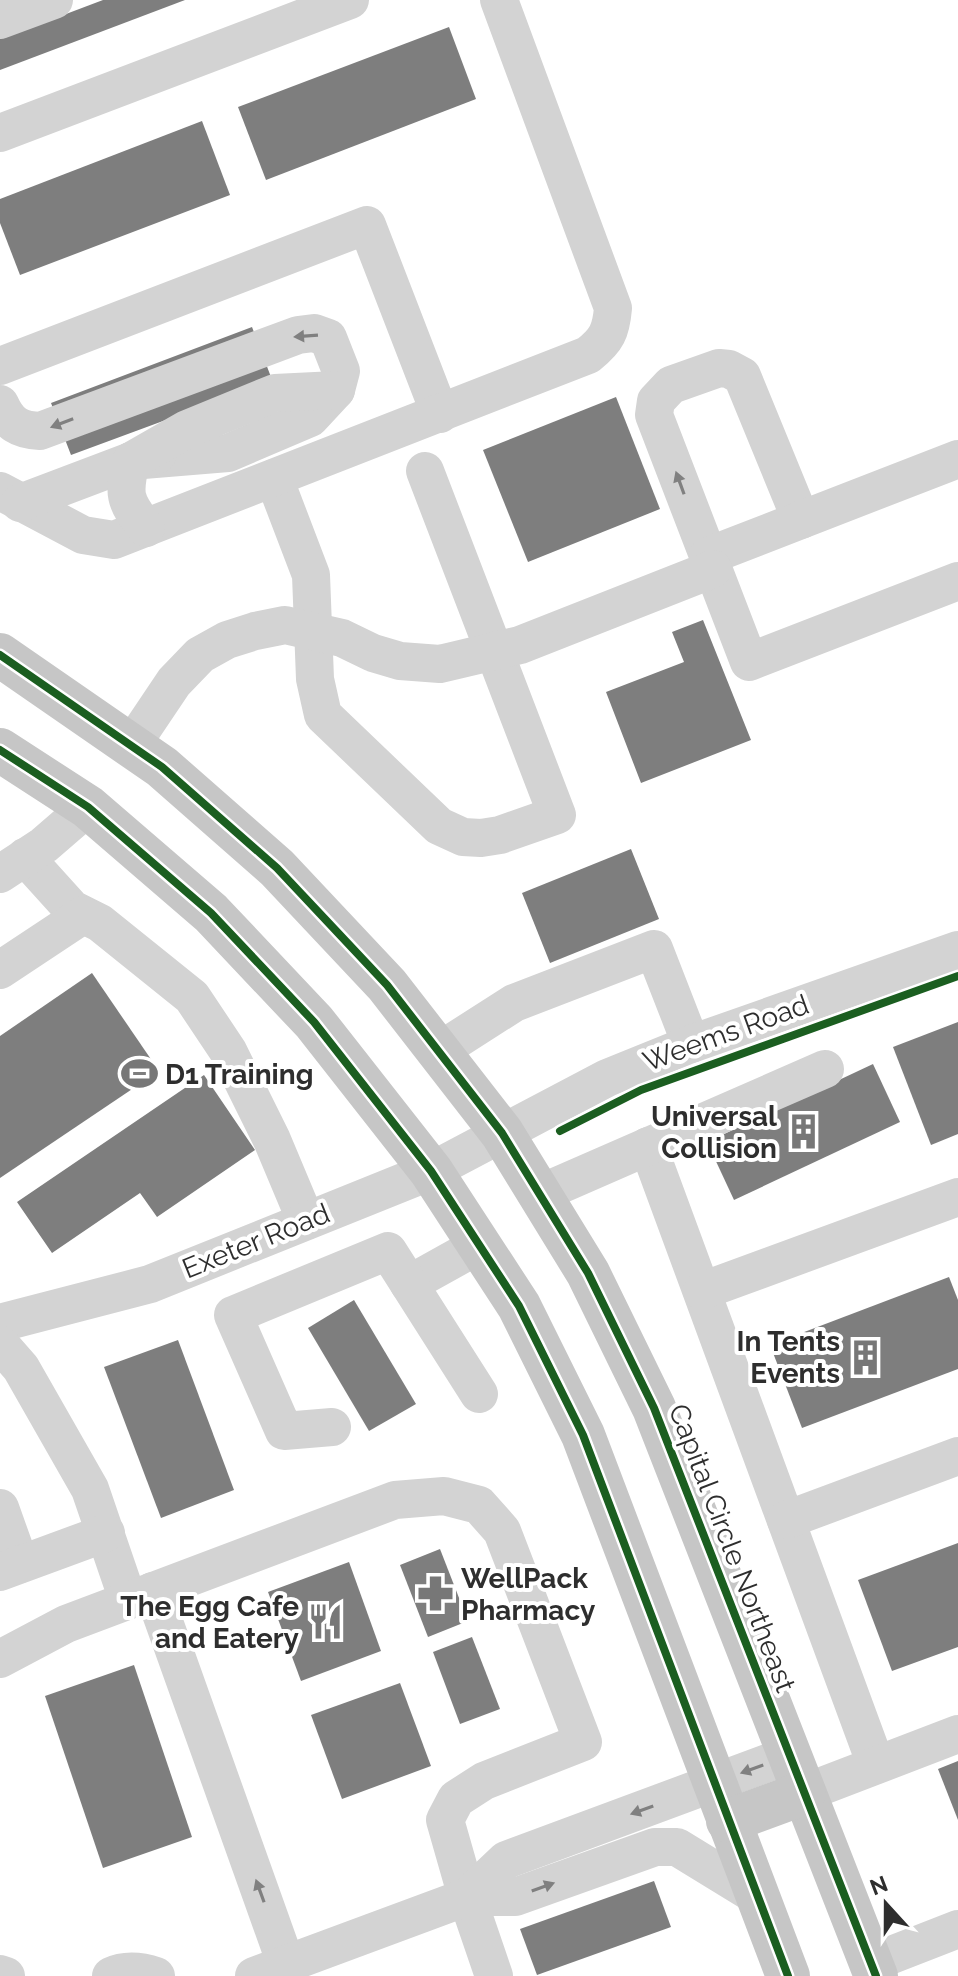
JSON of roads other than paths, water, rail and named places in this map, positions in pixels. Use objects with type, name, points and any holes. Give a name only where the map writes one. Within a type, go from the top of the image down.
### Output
[{"type":"main road","name":"Capital Circle Northeast","points":[[0,655],[162,767],[277,868],[387,985],[502,1133],[588,1273],[654,1408],[873,1969]]},
{"type":"main road","points":[[0,750],[88,807],[211,913],[314,1022],[431,1171],[519,1306],[583,1435],[788,1976]]},
{"type":"main road","points":[[721,1802],[797,1774]]},
{"type":"street","points":[[0,20],[54,0]]},
{"type":"street","points":[[0,133],[350,0]]},
{"type":"street","points":[[10,497],[83,535],[114,540],[588,355],[604,342],[612,328],[613,308],[499,0]]},
{"type":"street","points":[[0,366],[367,225],[440,414]]},
{"type":"street","points":[[0,404],[6,417],[21,430],[40,431],[298,335],[314,333],[328,338],[341,371],[336,390],[310,418],[228,453],[131,461],[10,497]]},
{"type":"street","points":[[801,520],[742,376],[719,368],[671,385],[656,401],[654,415],[749,662],[958,581]]},
{"type":"street","points":[[336,390],[353,410],[368,442]]},
{"type":"street","points":[[131,746],[174,682],[200,655],[227,640],[285,625],[342,638],[373,653],[421,664],[440,664],[520,645],[801,520],[958,459]]},
{"type":"street","points":[[131,461],[124,491],[131,510],[146,528]]},
{"type":"street","points":[[274,478],[311,575],[317,698],[323,715],[439,826],[463,837],[500,835],[557,815],[425,471]]},
{"type":"street","points":[[88,807],[44,845],[13,865],[72,909],[100,923],[192,997],[228,1051],[272,1140],[306,1221]]},
{"type":"street","points":[[0,970],[83,915]]},
{"type":"street","points":[[439,1051],[514,1003],[654,949],[691,1044]]},
{"type":"street","name":"Weems Road","points":[[502,1133],[607,1078],[691,1044],[958,950]]},
{"type":"street","points":[[539,1194],[825,1069]]},
{"type":"street","name":"Exeter Road","points":[[0,1323],[150,1284],[431,1171],[502,1133]]},
{"type":"street","points":[[648,1146],[876,1765]]},
{"type":"street","points":[[702,1291],[958,1197]]},
{"type":"street","points":[[409,1284],[479,1245]]},
{"type":"street","points":[[240,1248],[262,1302]]},
{"type":"street","points":[[332,1427],[284,1431],[233,1315],[388,1251],[479,1394]]},
{"type":"street","points":[[0,1344],[21,1368],[90,1489],[106,1533],[141,1596],[270,1970],[467,1897],[515,1897],[655,1847],[677,1847],[757,1896]]},
{"type":"street","points":[[786,1520],[958,1456]]},
{"type":"street","points":[[0,1659],[66,1624],[395,1500],[444,1496],[479,1505],[502,1531],[583,1742],[484,1781],[456,1799],[445,1820],[494,1976]]},
{"type":"street","points":[[0,1508],[10,1568],[106,1533]]},
{"type":"street","points":[[797,1774],[876,1765],[958,1734]]},
{"type":"street","points":[[467,1897],[506,1860],[721,1802]]},
{"type":"street","points":[[873,1969],[958,1929]]},
{"type":"street","points":[[111,1976],[124,1971],[142,1971],[156,1976]]},
{"type":"street","points":[[0,1974],[6,1976]]},
{"type":"place","name":"D1 Training","points":[[139,1074]]},
{"type":"place","name":"Universal Collision","points":[[803,1132]]},
{"type":"place","name":"In Tents Events","points":[[866,1357]]},
{"type":"place","name":"WellPack Pharmacy","points":[[435,1594]]},
{"type":"place","name":"The Egg Cafe and Eatery","points":[[325,1622]]}]
